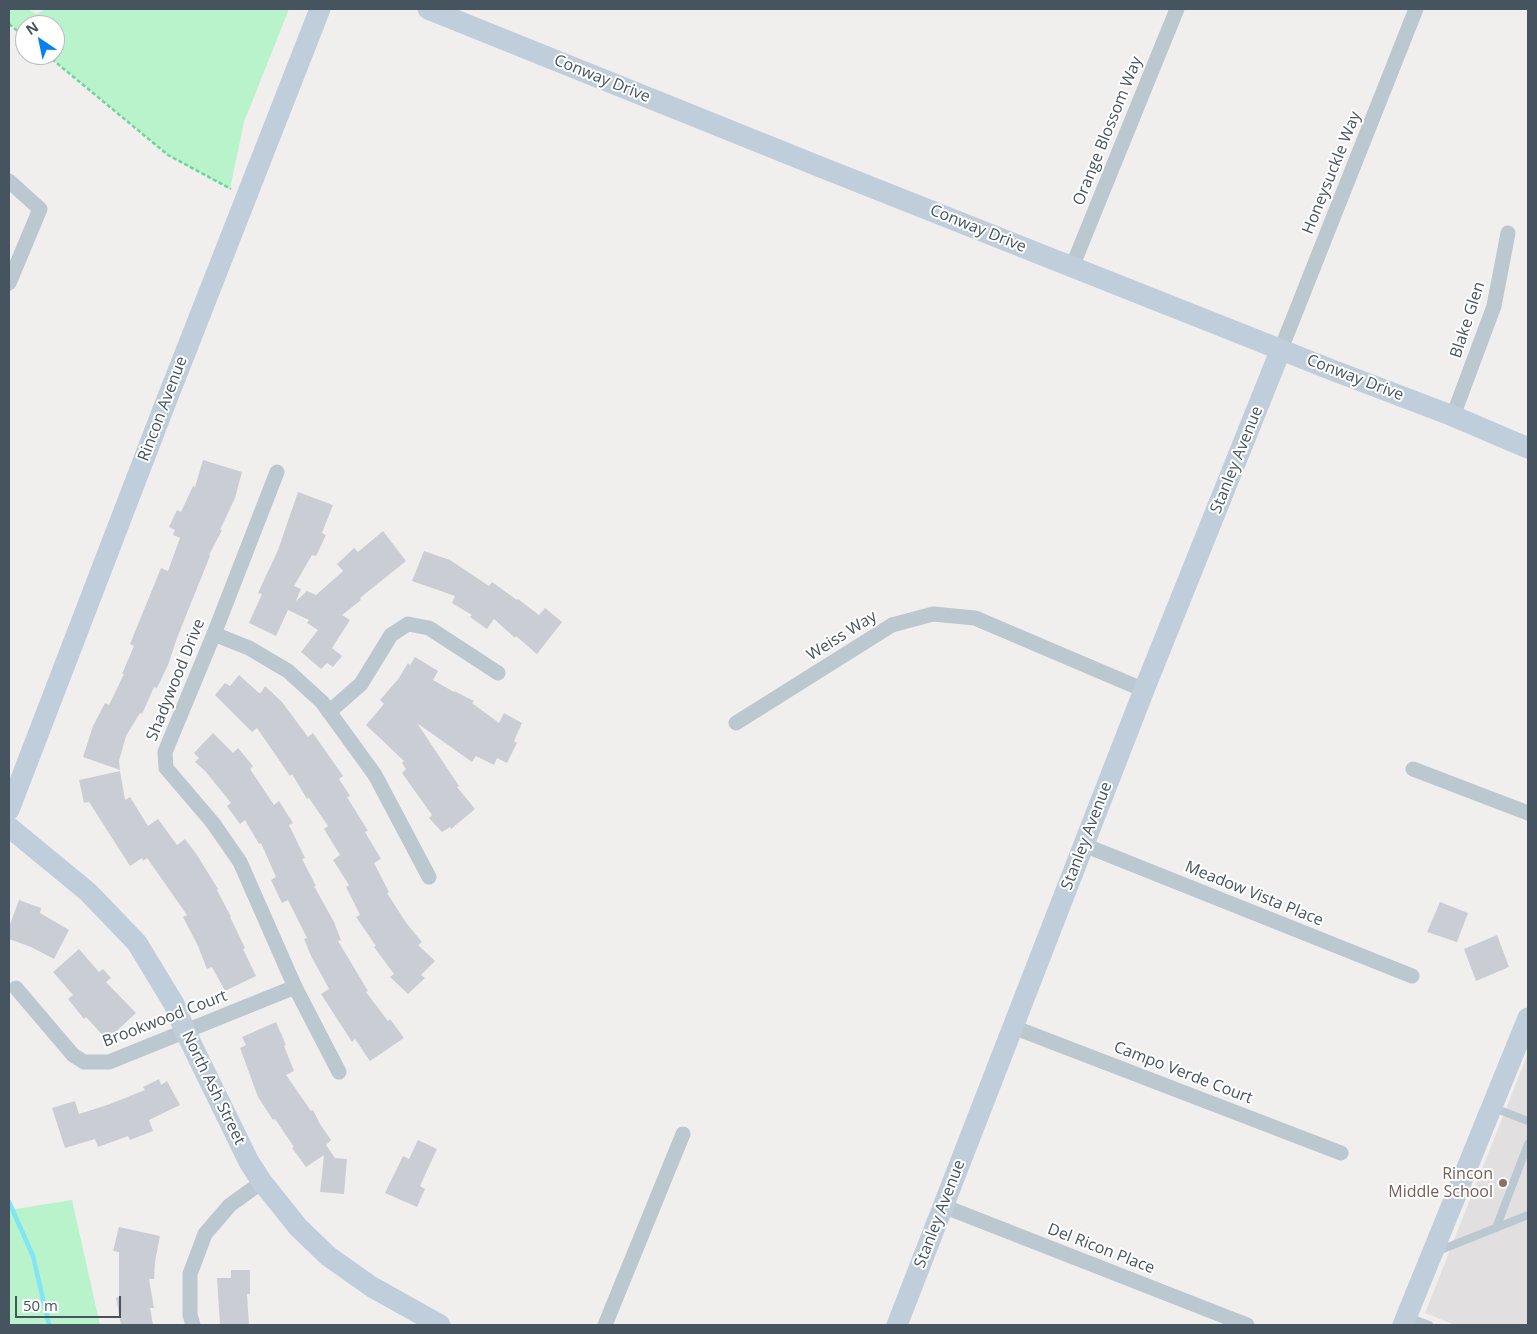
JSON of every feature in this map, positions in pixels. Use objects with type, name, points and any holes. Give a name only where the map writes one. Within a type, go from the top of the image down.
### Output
[{"type":"street","name":"Rincon Avenue","points":[[9,810],[245,197],[320,9]]},
{"type":"street","name":"Conway Drive","points":[[428,9],[1072,267],[1453,416],[1528,448]]},
{"type":"street","name":"Orange Blossom Way","points":[[1072,267],[1177,9]]},
{"type":"street","name":"Honeysuckle Way","points":[[1281,349],[1416,9]]},
{"type":"street","points":[[9,181],[40,209],[9,283]]},
{"type":"street","name":"Blake Glen","points":[[1453,416],[1494,306],[1508,233]]},
{"type":"street","name":"Stanley Avenue","points":[[896,1325],[1144,690],[1281,349]]},
{"type":"street","name":"Shadywood Drive","points":[[276,472],[214,634],[165,752],[166,768],[213,823],[240,862],[295,987],[340,1072]]},
{"type":"street","name":"Weiss Way","points":[[736,723],[892,625],[933,614],[975,618],[1144,690]]},
{"type":"street","points":[[329,712],[361,684],[392,635],[408,624],[429,628],[498,673]]},
{"type":"street","points":[[214,634],[249,648],[288,671],[322,702],[375,775],[429,877]]},
{"type":"street","points":[[1413,769],[1528,813]]},
{"type":"street","name":"North Ash Street","points":[[9,827],[88,892],[137,943],[174,1004],[248,1162],[298,1227],[328,1256],[372,1287],[440,1325]]},
{"type":"street","name":"Meadow Vista Place","points":[[1084,845],[1412,976]]},
{"type":"street","name":"Brookwood Court","points":[[16,988],[73,1055],[84,1062],[109,1062],[295,987]]},
{"type":"street","points":[[1405,1321],[1528,1018]]},
{"type":"street","name":"Campo Verde Court","points":[[1013,1026],[1341,1153]]},
{"type":"street","points":[[606,1325],[683,1134]]},
{"type":"street","points":[[193,1325],[190,1315],[190,1274],[205,1234],[230,1205],[262,1182]]},
{"type":"street","name":"Del Ricon Place","points":[[943,1206],[1247,1325]]},
{"type":"lane","points":[[1492,1107],[1528,1121]]},
{"type":"lane","points":[[1496,1228],[1528,1144]]},
{"type":"lane","points":[[1432,1254],[1528,1214]]},
{"type":"lane","points":[[1405,1321],[1429,1325]]},
{"type":"path","points":[[59,65],[168,155],[245,197]]},
{"type":"shaded area","name":"Rincon Middle School","points":[[1528,1053],[1528,1325],[1455,1325],[1425,1313]]},
{"type":"green space","points":[[9,9],[28,9],[36,14],[47,9],[289,9],[244,122],[230,189],[168,155],[60,65],[65,65],[65,15],[15,15],[15,28],[9,23]]},
{"type":"green space","points":[[72,1200],[100,1325],[9,1325],[9,1210]]},
{"type":"building","points":[[203,460],[242,472],[235,498],[209,555],[168,665],[157,688],[154,687],[142,714],[140,713],[126,736],[119,761],[120,770],[83,757],[93,726],[105,703],[109,705],[124,674],[122,674],[134,646],[130,644],[161,568],[168,571],[180,538],[173,535],[175,530],[169,527],[177,510],[181,512],[193,486],[195,487]]},
{"type":"building","points":[[298,492],[333,505],[322,533],[326,535],[316,556],[312,555],[294,586],[301,589],[296,601],[307,591],[316,595],[343,571],[337,564],[354,548],[358,552],[383,531],[406,561],[342,615],[350,620],[332,648],[342,656],[333,667],[327,663],[321,669],[301,652],[318,630],[307,623],[309,620],[288,610],[276,636],[249,623],[262,594],[258,593],[278,550]]},
{"type":"building","points":[[424,551],[450,560],[489,586],[492,582],[539,615],[545,608],[562,622],[537,654],[494,619],[487,629],[470,617],[472,615],[452,603],[455,596],[412,581]]},
{"type":"building","points":[[415,657],[438,671],[433,680],[474,701],[472,703],[499,723],[504,713],[522,723],[514,741],[517,743],[507,763],[497,758],[494,765],[476,756],[472,762],[417,723],[459,786],[457,787],[475,809],[451,829],[450,827],[442,832],[429,818],[432,815],[402,773],[406,769],[402,763],[404,761],[366,725],[384,704],[380,700],[399,678],[408,663],[410,665]]},
{"type":"building","points":[[239,675],[259,693],[261,693],[265,686],[282,702],[308,737],[313,733],[343,776],[339,779],[350,796],[347,797],[368,831],[365,832],[381,859],[374,863],[389,892],[387,893],[407,924],[422,942],[418,945],[435,961],[421,975],[425,978],[408,994],[390,977],[394,974],[374,947],[376,946],[356,917],[360,915],[346,887],[349,885],[333,860],[340,855],[324,829],[328,826],[257,728],[252,732],[215,695],[225,683],[230,686]]},
{"type":"building","points":[[213,733],[233,753],[238,748],[253,766],[250,769],[274,805],[279,801],[293,823],[289,825],[305,858],[302,859],[316,886],[314,886],[334,922],[341,940],[338,941],[368,991],[366,992],[388,1021],[390,1019],[404,1038],[370,1061],[355,1039],[352,1042],[321,994],[329,989],[311,956],[304,939],[307,938],[288,900],[282,903],[271,880],[276,877],[261,843],[259,844],[245,820],[240,824],[227,806],[231,803],[205,771],[195,762],[199,758],[194,753]]},
{"type":"building","points":[[120,771],[125,800],[130,797],[148,826],[158,819],[177,845],[185,839],[197,855],[218,889],[256,976],[225,991],[212,967],[207,969],[183,917],[187,915],[147,858],[143,861],[142,858],[130,866],[89,802],[84,803],[79,780]]},
{"type":"building","points":[[19,900],[41,908],[40,913],[69,930],[54,959],[31,947],[9,939],[9,927]]},
{"type":"building","points":[[1440,902],[1468,913],[1457,942],[1427,932]]},
{"type":"building","points":[[1497,935],[1509,967],[1476,981],[1464,949]]},
{"type":"building","points":[[79,949],[99,972],[103,969],[111,978],[106,982],[136,1013],[107,1040],[86,1017],[84,1019],[68,999],[73,995],[53,972]]},
{"type":"building","points":[[276,1022],[294,1071],[286,1075],[311,1111],[313,1110],[331,1140],[326,1145],[335,1158],[347,1159],[344,1194],[320,1192],[324,1155],[306,1167],[275,1119],[273,1120],[258,1097],[240,1048],[246,1045],[242,1037]]},
{"type":"building","points":[[159,1079],[161,1085],[167,1081],[180,1105],[149,1120],[153,1131],[130,1140],[128,1136],[98,1147],[95,1139],[65,1148],[52,1108],[75,1101],[79,1114],[145,1090],[143,1087]]},
{"type":"building","points":[[418,1140],[437,1149],[420,1186],[425,1189],[417,1207],[385,1193],[403,1156],[409,1159]]},
{"type":"building","points":[[119,1227],[160,1236],[154,1279],[149,1279],[154,1308],[150,1308],[153,1325],[121,1325],[116,1298],[119,1297],[119,1252],[113,1251]]},
{"type":"building","points":[[231,1270],[250,1270],[250,1294],[247,1294],[249,1325],[220,1325],[217,1278],[231,1278]]},
{"type":"waterway","points":[[9,1202],[33,1256],[49,1325]]},
{"type":"place","name":"Rincon Middle School","points":[[1503,1183]]}]
